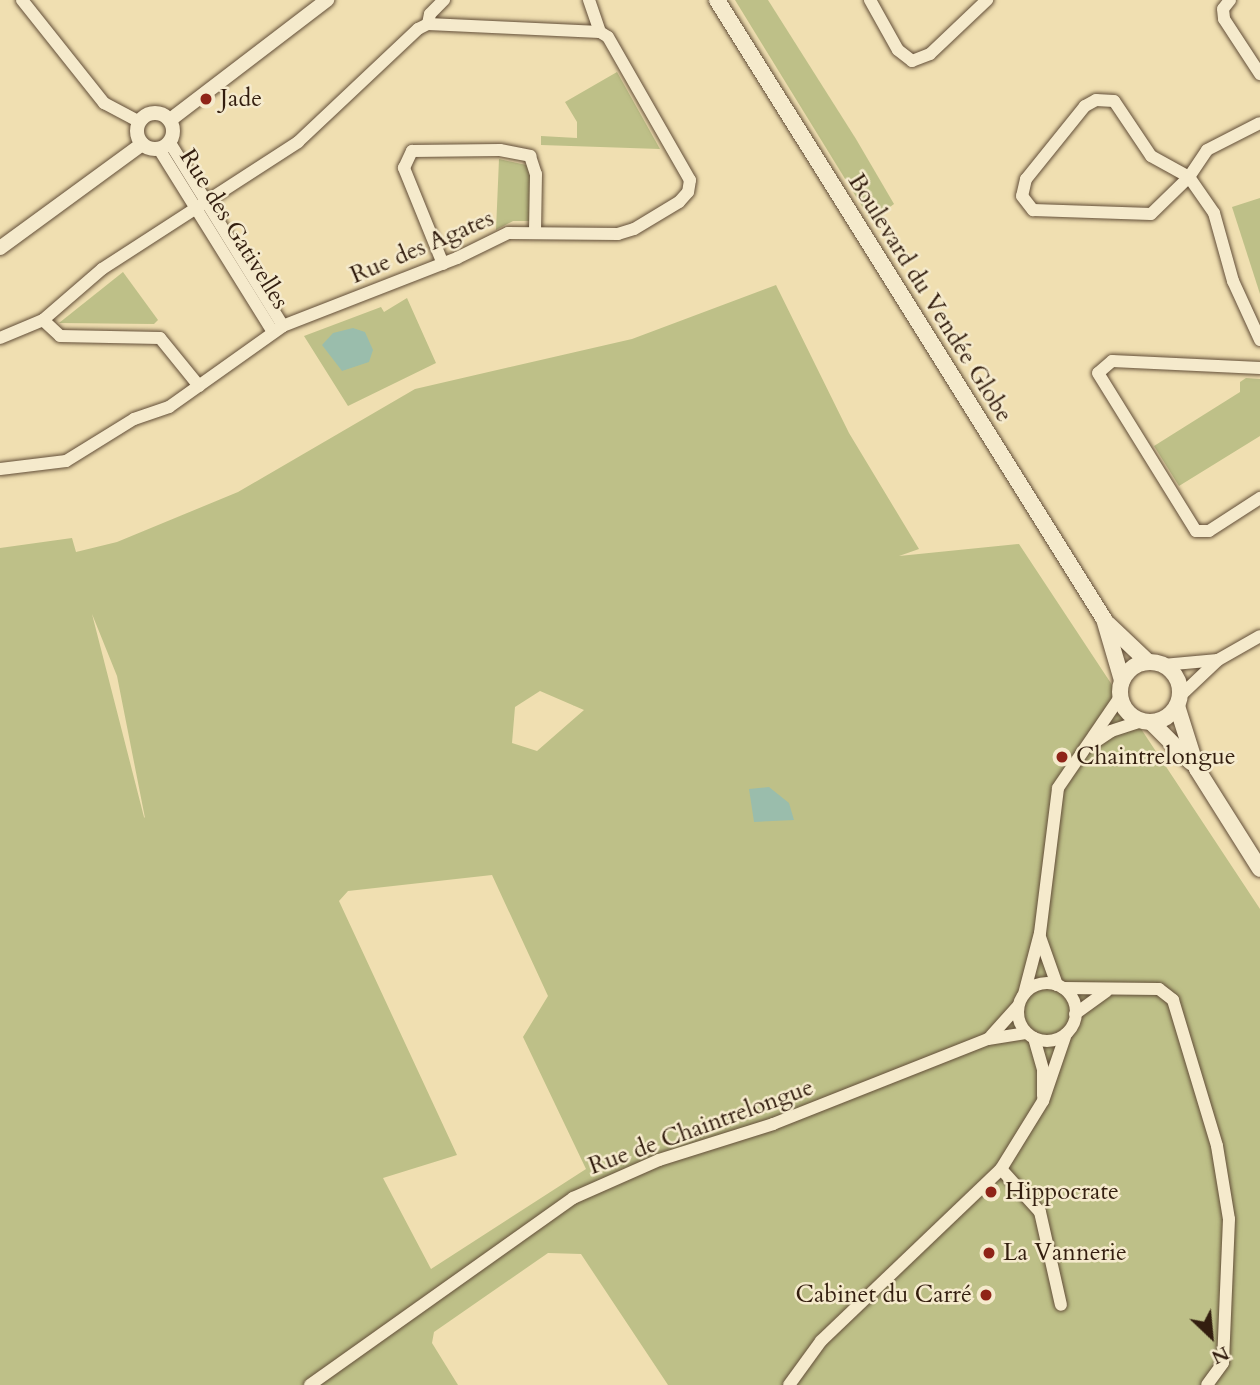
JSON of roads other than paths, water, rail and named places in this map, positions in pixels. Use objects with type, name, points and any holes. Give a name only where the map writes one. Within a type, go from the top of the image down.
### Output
[{"type":"main road","name":"Boulevard du Vendée Globe","points":[[717,0],[1104,619],[1122,680]]},
{"type":"main road","name":"Boulevard du Vendée Globe","points":[[1104,619],[1156,664]]},
{"type":"main road","points":[[1197,769],[1178,702],[1176,678],[1156,664],[1133,667],[1122,680],[1120,697],[1127,712],[1146,722],[1197,769],[1260,869]]},
{"type":"main road","points":[[1146,722],[1170,714],[1178,702]]},
{"type":"street","points":[[22,0],[104,103],[139,122]]},
{"type":"street","points":[[170,120],[327,0]]},
{"type":"street","points":[[428,24],[430,14],[444,0]]},
{"type":"street","name":"Rue des Agates","points":[[0,469],[65,461],[199,386],[278,329],[443,264],[508,233],[618,233],[645,222],[688,192],[686,167],[608,37],[600,32],[589,0]]},
{"type":"street","points":[[870,0],[898,50],[912,61],[930,54],[987,0]]},
{"type":"street","points":[[1230,0],[1223,9],[1224,19],[1260,74]]},
{"type":"street","points":[[0,338],[43,320],[102,269],[199,202],[304,137],[418,29],[428,24],[600,32]]},
{"type":"street","points":[[1260,123],[1207,150],[1189,177],[1151,214],[1137,217],[1033,210],[1022,195],[1026,179],[1085,106],[1096,100],[1114,101],[1150,156],[1189,177],[1219,224],[1242,304],[1260,340]]},
{"type":"street","points":[[0,248],[142,144],[164,146],[174,132],[170,120],[153,113],[139,122],[137,134],[142,144]]},
{"type":"street","name":"Rue des Gativelles","points":[[164,146],[278,329]]},
{"type":"street","points":[[443,264],[404,169],[412,151],[500,150],[530,156],[537,174],[535,231]]},
{"type":"street","points":[[43,320],[60,336],[160,338],[199,386]]},
{"type":"street","points":[[1260,368],[1112,361],[1098,373],[1196,531],[1209,531],[1260,498]]},
{"type":"street","points":[[1178,702],[1218,660],[1260,636]]},
{"type":"street","points":[[1156,664],[1218,660]]},
{"type":"street","points":[[1043,1101],[1043,1070],[1021,1000],[1040,933],[1053,806],[1080,752],[1120,697]]},
{"type":"street","points":[[1080,752],[1111,731],[1146,722]]},
{"type":"street","points":[[1040,933],[1047,967],[1076,1014]]},
{"type":"street","points":[[1021,1000],[1045,983],[1108,991],[1159,989],[1170,995],[1217,1146],[1229,1219],[1223,1363],[1207,1385]]},
{"type":"street","points":[[789,1385],[821,1341],[1001,1169],[1043,1101],[1066,1034],[1076,1014],[1108,991]]},
{"type":"street","name":"Rue de Chaintrelongue","points":[[988,1039],[1021,1000]]},
{"type":"street","points":[[1030,1035],[1050,1041],[1066,1034]]},
{"type":"street","name":"Rue de Chaintrelongue","points":[[310,1385],[573,1198],[659,1160],[773,1124],[988,1039],[1030,1035]]},
{"type":"street","points":[[1001,1169],[1040,1212],[1061,1305]]},
{"type":"place","name":"Jade","points":[[206,99]]},
{"type":"place","name":"Chaintrelongue","points":[[1062,757]]},
{"type":"place","name":"Hippocrate","points":[[991,1192]]},
{"type":"place","name":"La Vannerie","points":[[989,1253]]},
{"type":"place","name":"Cabinet du Carré","points":[[986,1295]]}]
